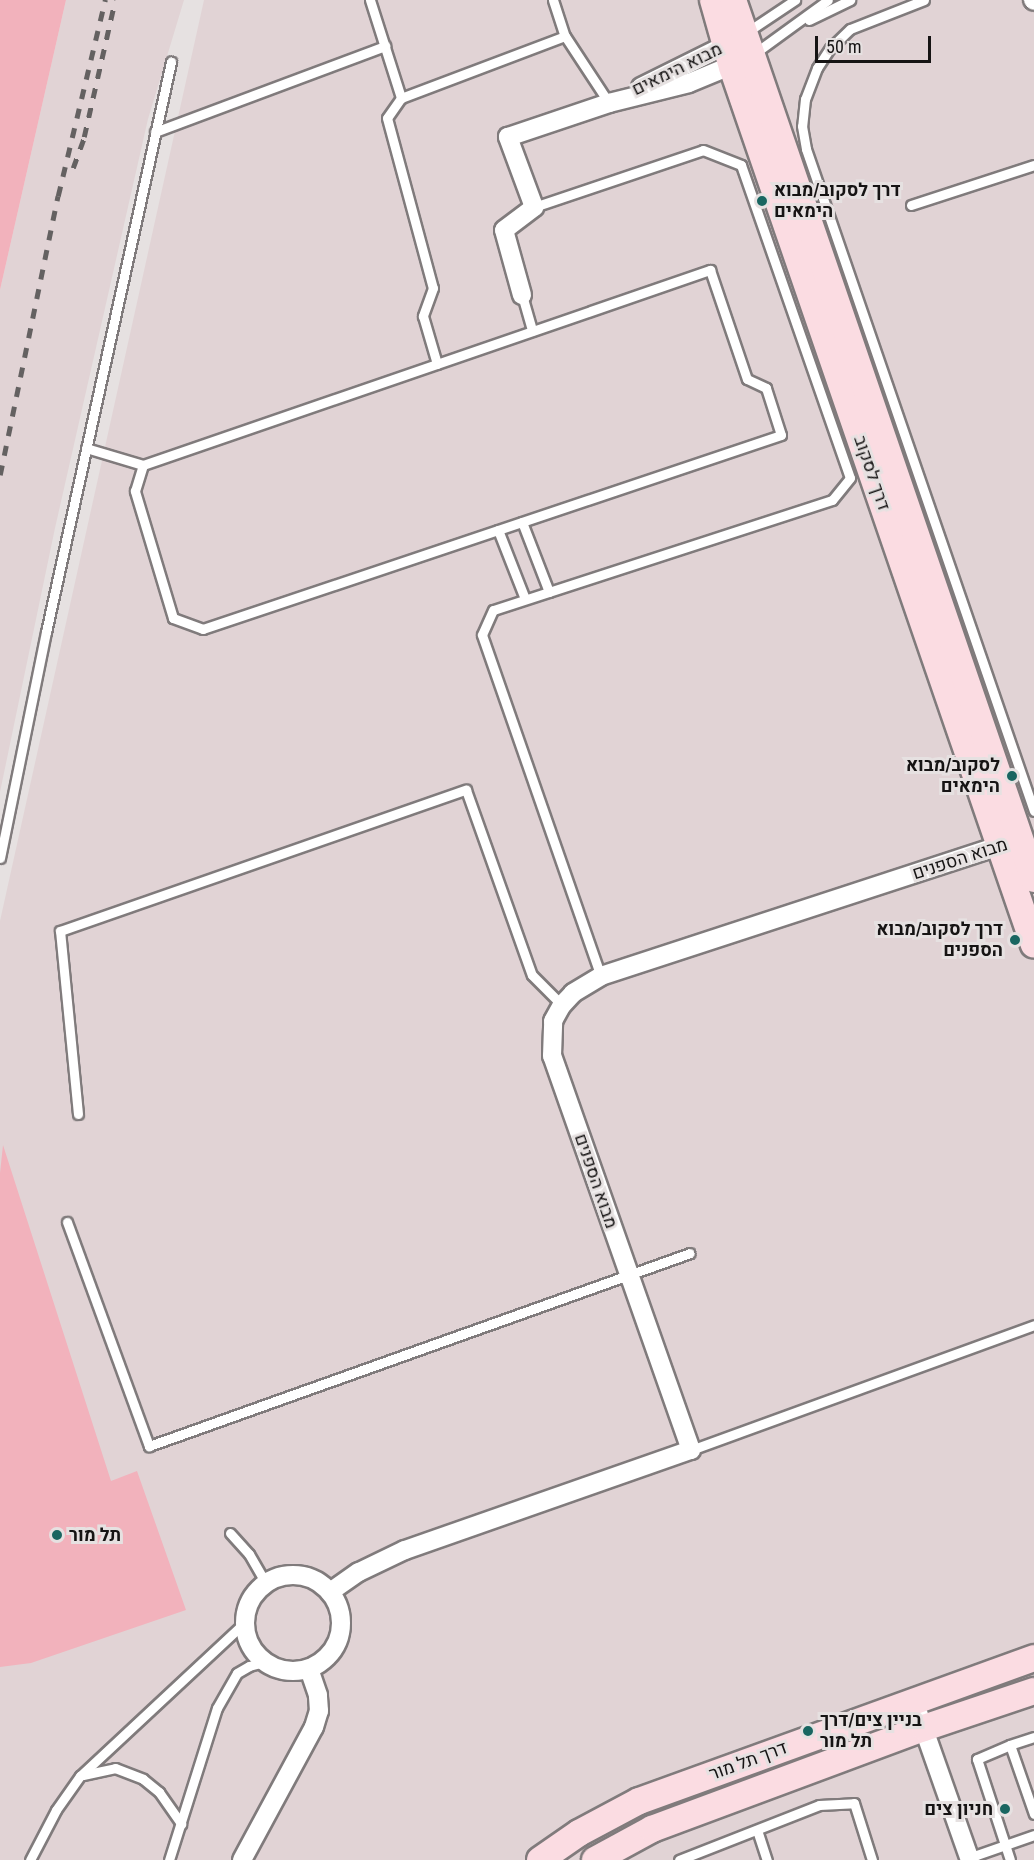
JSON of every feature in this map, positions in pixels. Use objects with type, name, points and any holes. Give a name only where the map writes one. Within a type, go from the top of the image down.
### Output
[{"type":"street","name":"דרך לסקוב","points":[[713,0],[738,51],[1010,843],[1034,945]]},
{"type":"street","name":"דרך לסקוב","points":[[733,0],[738,51]]},
{"type":"street","name":"מבוא הימאים","points":[[534,207],[508,137],[609,103],[738,51]]},
{"type":"street","points":[[522,295],[504,230],[534,207]]},
{"type":"street","name":"דרך לסקוב","points":[[1010,843],[1034,879]]},
{"type":"street","name":"מבוא הספנים","points":[[691,1450],[552,1056],[553,1021],[562,1005],[573,993],[601,976],[1010,843]]},
{"type":"street","points":[[330,1592],[359,1572],[405,1550],[691,1450]]},
{"type":"street","points":[[293,1574],[320,1583],[330,1592],[340,1613],[339,1636],[328,1656],[309,1669],[293,1672],[278,1669],[264,1662],[253,1652],[244,1623],[250,1600],[266,1583],[293,1574]]},
{"type":"street","name":"דרך תל מור","points":[[540,1860],[579,1833],[639,1801],[1034,1658]]},
{"type":"street","points":[[242,1860],[314,1727],[319,1711],[318,1695],[309,1669]]},
{"type":"street","name":"דרך תל מור","points":[[594,1860],[652,1830],[924,1728],[1034,1691]]},
{"type":"street","points":[[914,1701],[968,1859]]},
{"type":"lane","points":[[370,0],[401,98]]},
{"type":"lane","points":[[553,0],[565,36],[609,103]]},
{"type":"lane","points":[[738,51],[795,0]]},
{"type":"lane","points":[[788,31],[828,0]]},
{"type":"lane","points":[[738,51],[788,31],[850,0]]},
{"type":"lane","points":[[924,0],[850,29],[830,48],[817,68],[806,99],[802,126],[810,160],[1034,811]]},
{"type":"lane","points":[[436,364],[423,316],[432,288],[387,118],[401,98],[565,36]]},
{"type":"lane","points":[[155,132],[385,46]]},
{"type":"lane","points":[[0,858],[86,448],[171,62]]},
{"type":"lane","points":[[534,207],[704,150],[741,165],[850,478],[832,500],[493,610],[482,635],[601,976]]},
{"type":"lane","points":[[911,205],[1034,165]]},
{"type":"lane","points":[[86,448],[143,465],[710,270],[747,379],[766,388],[781,435],[203,629],[173,618],[135,490],[143,465]]},
{"type":"lane","points":[[522,295],[532,331]]},
{"type":"lane","points":[[522,522],[549,592]]},
{"type":"lane","points":[[498,530],[525,599]]},
{"type":"lane","points":[[78,1114],[60,931],[466,790],[532,975],[562,1005]]},
{"type":"lane","points":[[67,1222],[149,1446],[690,1253]]},
{"type":"lane","points":[[691,1450],[1034,1325]]},
{"type":"lane","points":[[230,1533],[249,1554],[266,1583]]},
{"type":"lane","points":[[30,1860],[56,1810],[80,1776],[244,1623]]},
{"type":"lane","points":[[169,1860],[217,1708],[229,1683],[237,1673],[249,1666],[264,1662]]},
{"type":"lane","points":[[1010,1860],[977,1759],[1034,1737]]},
{"type":"lane","points":[[1010,1746],[1034,1814]]},
{"type":"lane","points":[[80,1776],[115,1768],[143,1779],[159,1792],[181,1824]]},
{"type":"lane","points":[[678,1860],[819,1805],[854,1803],[872,1860]]},
{"type":"lane","points":[[757,1830],[767,1860]]},
{"type":"lane","points":[[968,1859],[1034,1835]]},
{"type":"shaded area","points":[[0,0],[66,0],[0,290]]},
{"type":"shaded area","points":[[66,0],[184,0],[148,119],[55,528],[0,792],[0,290]]},
{"type":"shaded area","points":[[204,0],[1034,0],[1034,1860],[0,1860],[0,921]]},
{"type":"shaded area","points":[[3,1145],[111,1481],[137,1471],[186,1610],[31,1663],[0,1667],[0,1173]]},
{"type":"railway","points":[[0,475],[58,196],[105,0]]},
{"type":"railway","points":[[73,168],[84,137],[115,0]]},
{"type":"place","name":"דרך לסקוב/מבוא הימאים","points":[[762,201]]},
{"type":"place","name":"לסקוב/מבוא הימאים","points":[[1012,776]]},
{"type":"place","name":"דרך לסקוב/מבוא הספנים","points":[[1015,940]]},
{"type":"place","name":"תל מור","points":[[57,1535]]},
{"type":"place","name":"בניין צים/דרך תל מור","points":[[808,1731]]},
{"type":"place","name":"חניון צים","points":[[1005,1809]]}]
